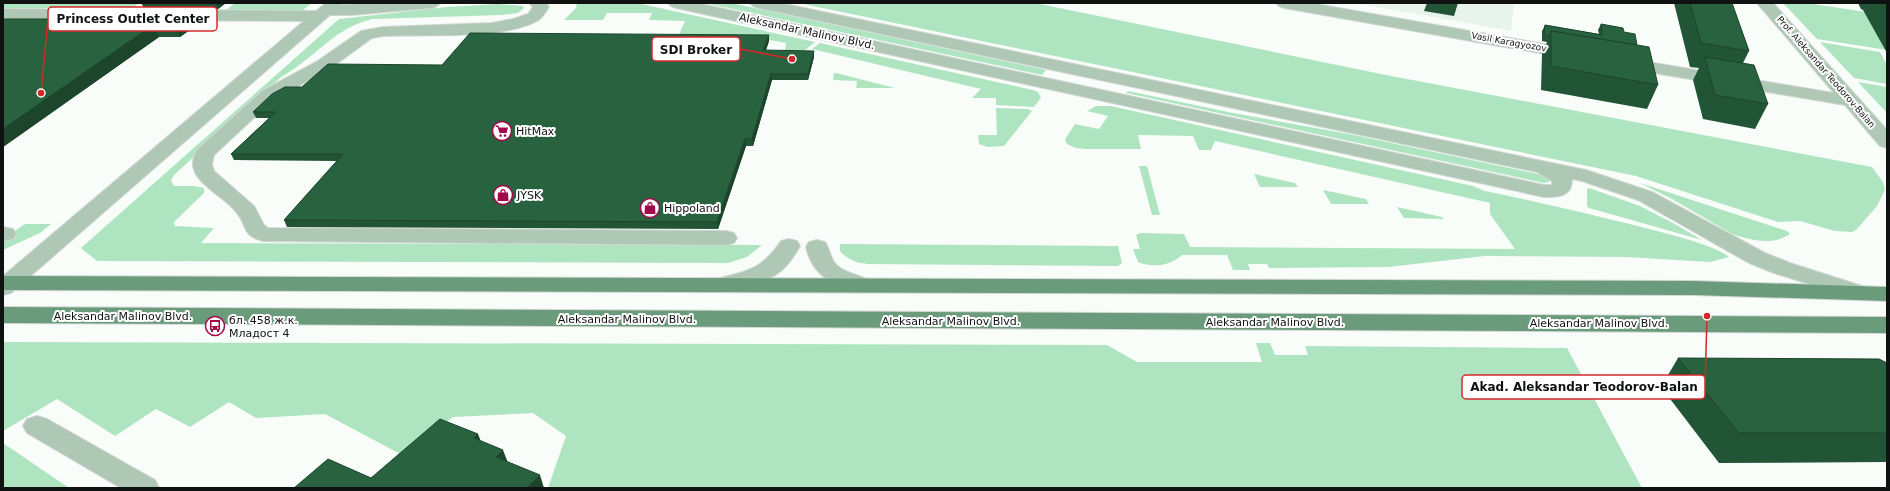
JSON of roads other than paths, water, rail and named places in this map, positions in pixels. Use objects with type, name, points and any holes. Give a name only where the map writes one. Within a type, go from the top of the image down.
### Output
[{"type":"main road","name":"Aleksandar Malinov Blvd.","points":[[4,284],[1694,288],[1887,294]]},
{"type":"main road","name":"Aleksandar Malinov Blvd.","points":[[7,313],[1887,325]]},
{"type":"street","points":[[3,14],[359,10],[432,3]]},
{"type":"street","points":[[538,3],[541,7],[538,14],[529,20],[514,26],[493,28],[396,29],[367,34],[322,66],[268,96],[205,153],[201,169],[206,176],[247,210],[255,229],[263,234],[726,238]]},
{"type":"street","name":"Aleksandar Malinov Blvd.","points":[[676,3],[1544,191],[1555,191],[1562,188],[1562,179],[1555,173],[1542,167]]},
{"type":"street","name":"Aleksandar Malinov Blvd.","points":[[758,3],[1586,176],[1645,196],[1757,258],[1788,270],[1857,292]]},
{"type":"street","name":"Vasil Karagyozov","points":[[1284,3],[1588,56]]},
{"type":"street","name":"Prof. Aleksandar Teodorov-Balan","points":[[1765,3],[1887,142]]},
{"type":"street","points":[[4,284],[326,10]]},
{"type":"street","points":[[1611,60],[1852,101]]},
{"type":"street","points":[[1075,89],[1088,72]]},
{"type":"street","points":[[721,285],[743,280],[766,271],[783,258],[789,246]]},
{"type":"street","points":[[817,247],[818,258],[826,268],[836,276],[861,285]]},
{"type":"street","points":[[37,426],[145,488]]},
{"type":"place","name":"SDI Broker","points":[[792,59]]},
{"type":"place","name":"Princess Outlet Center","points":[[41,93]]},
{"type":"place","name":"HitMax","points":[[502,131]]},
{"type":"place","name":"JYSK","points":[[503,195]]},
{"type":"place","name":"Hippoland","points":[[650,208]]},
{"type":"place","name":"Akad. Aleksandar Teodorov-Balan","points":[[1707,316]]},
{"type":"place","name":"бл. 458 ж.к. Младост 4","points":[[215,326]]}]
